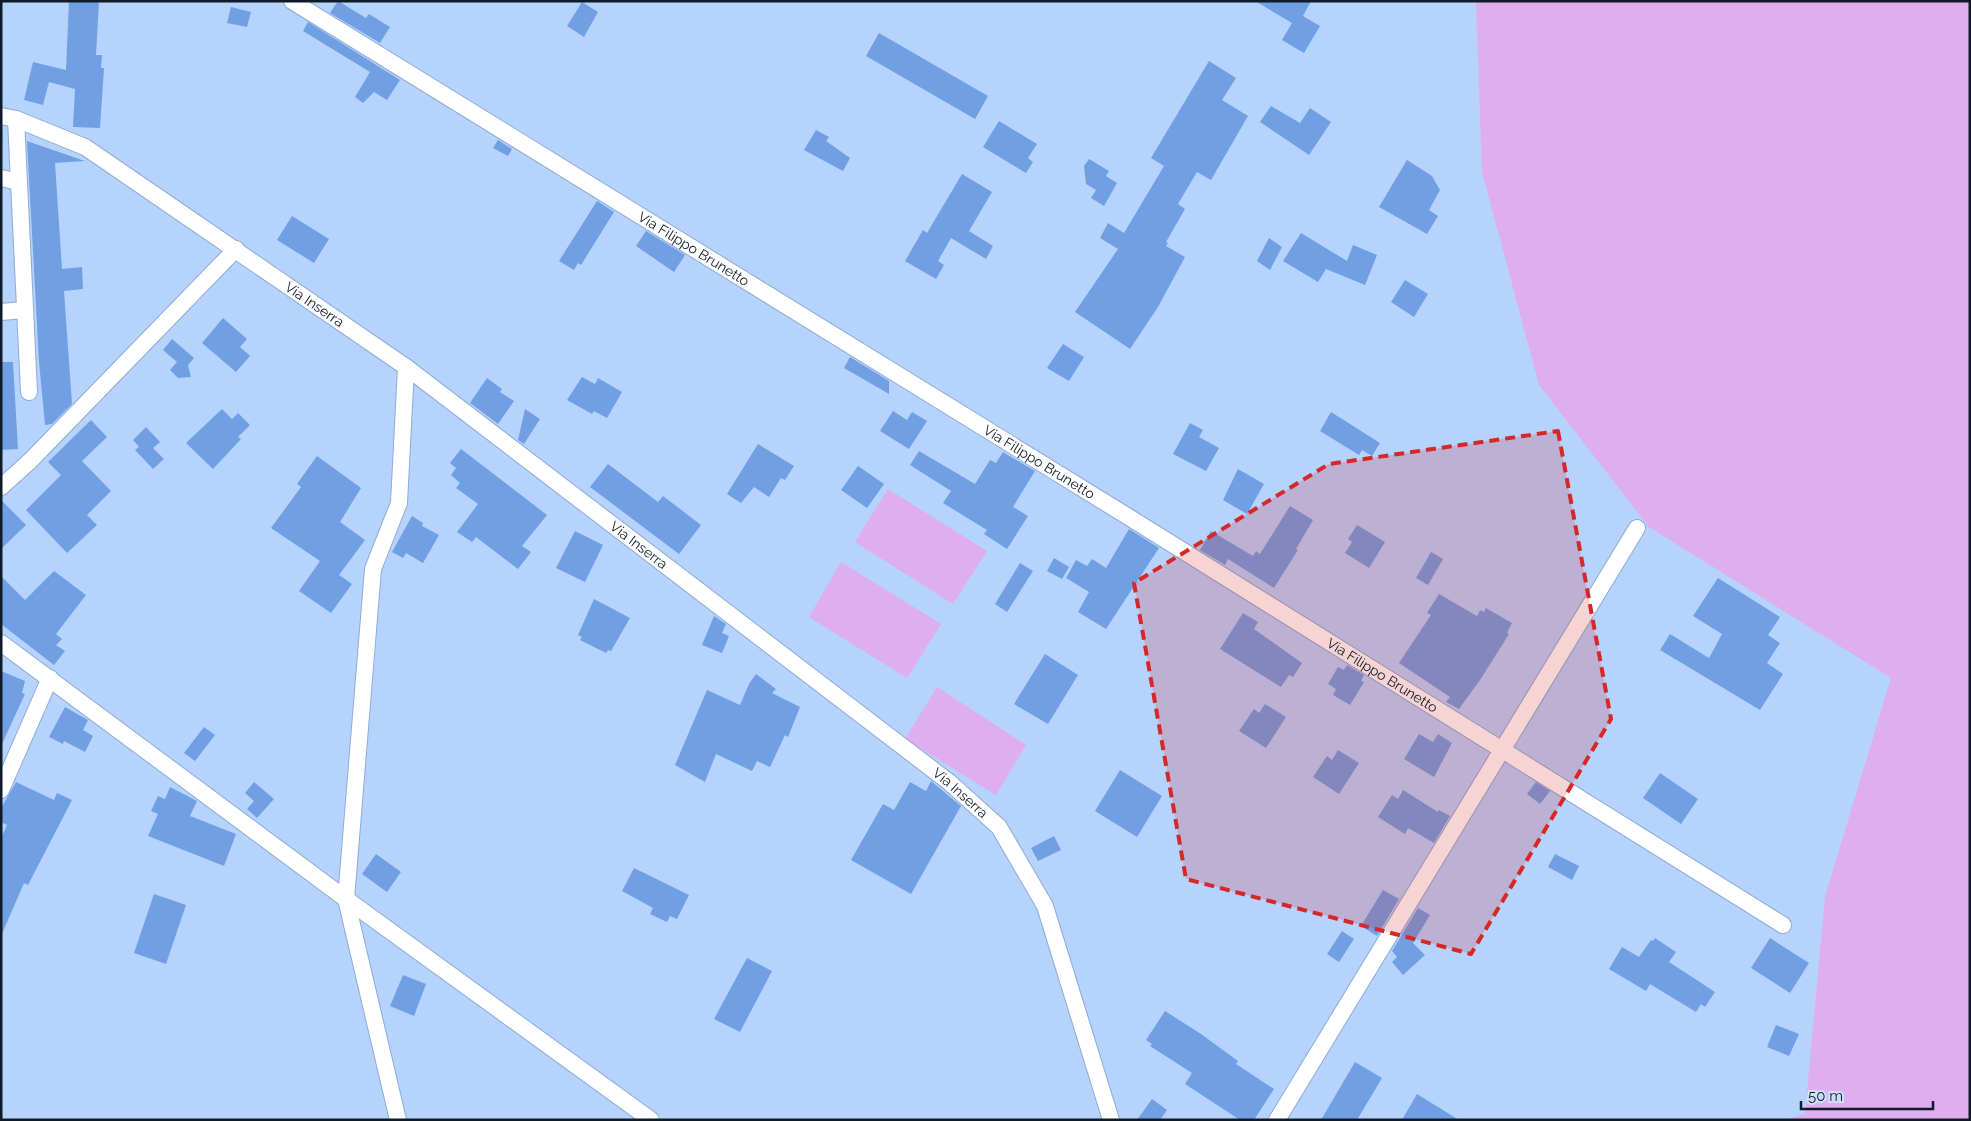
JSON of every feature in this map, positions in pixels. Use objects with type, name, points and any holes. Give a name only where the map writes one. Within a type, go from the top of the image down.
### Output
[{"type":"street","name":"Via Filippo Brunetto","points":[[292,1],[1119,511],[1783,925]]},
{"type":"street","points":[[9,118],[19,182],[29,392]]},
{"type":"street","name":"Via Inserra","points":[[9,118],[85,147],[236,248],[406,367],[949,782],[999,827],[1045,906],[1111,1120]]},
{"type":"street","points":[[1,178],[19,182]]},
{"type":"street","points":[[1,487],[30,461],[236,248]]},
{"type":"street","points":[[1,312],[25,310]]},
{"type":"street","points":[[398,1120],[346,899],[373,569],[399,503],[406,367]]},
{"type":"street","points":[[1277,1120],[1637,528]]},
{"type":"street","points":[[1,643],[346,899],[651,1120]]},
{"type":"street","points":[[1,790],[50,678]]},
{"type":"highlighted area","points":[[1558,431],[1611,719],[1471,954],[1186,879],[1134,583],[1329,464]]},
{"type":"shaded area","points":[[1476,1],[1970,1],[1970,1120],[1784,1120],[1805,1114],[1825,897],[1891,678],[1649,527],[1539,385],[1482,172]]},
{"type":"shaded area","points":[[888,489],[987,551],[953,604],[855,542]]},
{"type":"shaded area","points":[[841,562],[941,624],[907,678],[809,617]]},
{"type":"shaded area","points":[[937,687],[1026,745],[996,795],[905,739]]},
{"type":"building","points":[[69,1],[99,1],[96,55],[102,55],[101,68],[104,68],[100,128],[73,127],[75,89],[49,82],[43,105],[24,100],[33,62],[66,70]]},
{"type":"building","points":[[338,1],[366,18],[369,14],[390,27],[380,43],[330,13]]},
{"type":"building","points":[[1255,1],[1311,1],[1303,16],[1320,26],[1304,53],[1282,40],[1292,23]]},
{"type":"building","points":[[582,2],[598,12],[584,37],[567,26]]},
{"type":"building","points":[[231,7],[251,12],[247,27],[227,23]]},
{"type":"building","points":[[308,22],[400,80],[387,100],[374,92],[363,103],[355,97],[370,72],[303,31]]},
{"type":"building","points":[[879,33],[988,96],[975,119],[866,56]]},
{"type":"building","points":[[1209,61],[1236,78],[1222,100],[1248,116],[1211,180],[1197,172],[1178,204],[1185,209],[1166,242],[1168,243],[1166,246],[1185,257],[1158,307],[1130,349],[1075,312],[1118,249],[1100,238],[1108,223],[1124,233],[1164,166],[1151,158]]},
{"type":"building","points":[[1271,106],[1300,123],[1310,108],[1331,122],[1309,155],[1260,122]]},
{"type":"building","points":[[999,121],[1037,144],[1028,158],[1033,162],[1026,173],[983,147]]},
{"type":"building","points":[[816,130],[829,137],[826,141],[850,158],[843,171],[804,150]]},
{"type":"building","points":[[498,140],[512,149],[508,156],[493,148]]},
{"type":"building","points":[[27,141],[85,161],[55,163],[62,269],[82,267],[83,289],[64,291],[72,404],[52,424],[45,425],[39,362]]},
{"type":"building","points":[[1089,159],[1109,171],[1106,176],[1117,183],[1104,206],[1091,198],[1096,190],[1086,184],[1084,166]]},
{"type":"building","points":[[1407,160],[1432,176],[1440,190],[1429,210],[1438,216],[1427,234],[1379,207]]},
{"type":"building","points":[[962,174],[992,192],[969,231],[993,246],[986,259],[951,238],[938,261],[944,265],[936,279],[905,261],[923,230],[927,233]]},
{"type":"building","points":[[597,201],[614,212],[581,265],[578,263],[574,270],[559,261]]},
{"type":"building","points":[[292,216],[329,239],[314,263],[277,240]]},
{"type":"building","points":[[646,231],[685,255],[674,272],[636,246]]},
{"type":"building","points":[[1301,233],[1347,261],[1353,245],[1377,255],[1365,285],[1326,269],[1318,282],[1283,261]]},
{"type":"building","points":[[1269,238],[1282,247],[1270,270],[1257,261]]},
{"type":"building","points":[[1405,280],[1428,294],[1414,317],[1391,302]]},
{"type":"building","points":[[223,318],[247,339],[240,347],[250,356],[236,372],[202,343]]},
{"type":"building","points":[[172,339],[194,358],[188,365],[191,377],[178,378],[170,370],[177,362],[163,350]]},
{"type":"building","points":[[1063,344],[1084,357],[1069,381],[1047,368]]},
{"type":"building","points":[[850,357],[889,381],[889,394],[844,368]]},
{"type":"building","points":[[1,362],[13,362],[18,449],[1,450]]},
{"type":"building","points":[[582,377],[595,384],[598,378],[622,392],[607,418],[594,411],[592,414],[567,400]]},
{"type":"building","points":[[487,378],[502,389],[500,392],[514,401],[498,424],[470,403]]},
{"type":"building","points":[[222,409],[232,419],[238,413],[250,425],[238,437],[241,439],[213,469],[186,443]]},
{"type":"building","points":[[525,409],[540,419],[524,444],[518,440]]},
{"type":"building","points":[[893,411],[907,420],[912,412],[927,421],[909,449],[880,431]]},
{"type":"building","points":[[1331,412],[1380,443],[1372,456],[1362,450],[1359,455],[1320,431]]},
{"type":"building","points":[[91,420],[107,437],[82,461],[111,491],[87,515],[97,525],[67,553],[26,510],[61,475],[48,462]]},
{"type":"building","points":[[1190,423],[1203,430],[1199,437],[1219,448],[1206,471],[1173,454]]},
{"type":"building","points":[[146,427],[160,442],[153,448],[164,459],[153,469],[135,450],[139,447],[133,440]]},
{"type":"building","points":[[758,444],[794,466],[785,480],[781,478],[769,497],[754,487],[741,503],[727,494]]},
{"type":"building","points":[[461,449],[547,515],[522,546],[531,552],[518,569],[476,537],[472,542],[457,532],[478,504],[456,488],[460,483],[451,475],[456,468],[450,463]]},
{"type":"building","points":[[919,451],[975,484],[990,460],[996,463],[1003,452],[1035,471],[1013,507],[1028,516],[1007,549],[984,534],[987,530],[943,503],[951,491],[910,465]]},
{"type":"building","points":[[317,456],[361,488],[340,522],[365,540],[339,575],[352,584],[331,613],[299,591],[320,561],[271,528],[301,487],[297,484]]},
{"type":"building","points":[[608,464],[658,502],[663,496],[701,525],[679,554],[590,487]]},
{"type":"building","points":[[858,466],[884,484],[867,508],[841,490]]},
{"type":"building","points":[[1238,469],[1264,484],[1247,514],[1223,500]]},
{"type":"building","points":[[1,500],[26,525],[1,549]]},
{"type":"building","points":[[1290,506],[1313,520],[1296,549],[1298,550],[1274,588],[1228,559],[1225,565],[1200,550],[1211,531],[1253,556],[1256,551],[1260,554]]},
{"type":"building","points":[[412,516],[423,523],[422,526],[439,535],[423,563],[406,553],[403,558],[392,552]]},
{"type":"building","points":[[1357,525],[1385,542],[1369,568],[1345,553],[1352,542],[1348,539]]},
{"type":"building","points":[[1129,529],[1159,548],[1106,629],[1078,612],[1089,592],[1066,578],[1076,560],[1087,566],[1092,559],[1106,568]]},
{"type":"building","points":[[575,531],[603,545],[585,582],[556,568]]},
{"type":"building","points":[[1431,552],[1443,559],[1428,585],[1416,578]]},
{"type":"building","points":[[1054,558],[1069,567],[1062,579],[1047,571]]},
{"type":"building","points":[[1020,563],[1033,571],[1007,612],[995,604]]},
{"type":"building","points":[[54,571],[86,595],[56,634],[62,639],[56,645],[65,651],[54,665],[1,624],[1,576],[25,600]]},
{"type":"building","points":[[1718,578],[1780,617],[1768,635],[1780,643],[1767,663],[1783,674],[1760,710],[1660,650],[1670,634],[1709,658],[1722,634],[1693,616]]},
{"type":"building","points":[[1439,594],[1477,616],[1480,610],[1484,612],[1486,608],[1512,623],[1507,633],[1509,634],[1459,709],[1446,702],[1450,697],[1399,663],[1431,615],[1427,613]]},
{"type":"building","points":[[594,599],[630,618],[611,651],[608,650],[606,653],[580,640],[582,637],[578,635]]},
{"type":"building","points":[[1243,613],[1258,622],[1254,629],[1302,663],[1293,677],[1289,675],[1281,687],[1220,649]]},
{"type":"building","points":[[714,616],[726,624],[722,633],[729,636],[722,653],[702,645]]},
{"type":"building","points":[[1045,654],[1078,675],[1048,724],[1014,704]]},
{"type":"building","points":[[1347,665],[1364,675],[1361,681],[1364,682],[1350,705],[1333,695],[1336,689],[1328,684],[1338,667],[1344,670]]},
{"type":"building","points":[[1,671],[25,681],[22,693],[25,694],[1,746]]},
{"type":"building","points":[[756,674],[776,689],[772,693],[800,707],[788,737],[785,735],[770,767],[757,761],[752,771],[716,754],[705,782],[675,765],[707,690],[740,705],[749,684]]},
{"type":"building","points":[[1265,704],[1286,717],[1266,748],[1239,731],[1254,709],[1259,713]]},
{"type":"building","points":[[65,707],[88,720],[83,730],[93,736],[85,752],[64,741],[63,744],[49,737]]},
{"type":"building","points":[[204,727],[215,735],[195,761],[184,753]]},
{"type":"building","points":[[1419,734],[1433,742],[1438,734],[1452,743],[1434,777],[1404,759]]},
{"type":"building","points":[[1338,750],[1359,763],[1339,794],[1313,777],[1327,756],[1332,760]]},
{"type":"building","points":[[1120,770],[1162,796],[1137,837],[1095,811]]},
{"type":"building","points":[[1660,773],[1698,799],[1681,824],[1643,798]]},
{"type":"building","points":[[931,781],[961,806],[911,894],[851,860],[883,804],[894,810],[910,782],[926,791]]},
{"type":"building","points":[[16,782],[54,800],[57,793],[72,800],[28,885],[24,883],[1,936],[1,838],[7,825],[1,822],[1,808]]},
{"type":"building","points":[[254,782],[274,799],[257,818],[247,809],[254,801],[245,793]]},
{"type":"building","points":[[1536,782],[1550,791],[1540,804],[1527,794]]},
{"type":"building","points":[[170,787],[197,801],[190,816],[236,834],[224,866],[148,836],[158,814],[151,811],[158,796],[165,799]]},
{"type":"building","points":[[1403,790],[1438,812],[1439,810],[1450,816],[1434,843],[1408,828],[1405,834],[1378,817],[1392,795],[1398,799]]},
{"type":"building","points":[[1054,836],[1061,850],[1038,861],[1031,848]]},
{"type":"building","points":[[376,854],[401,872],[387,892],[362,874]]},
{"type":"building","points":[[1555,854],[1579,866],[1572,880],[1548,867]]},
{"type":"building","points":[[634,868],[689,895],[677,919],[670,916],[667,922],[650,914],[653,908],[622,891]]},
{"type":"building","points":[[1383,890],[1399,899],[1377,936],[1361,926]]},
{"type":"building","points":[[154,894],[186,905],[166,964],[134,953]]},
{"type":"building","points":[[1418,908],[1430,915],[1413,943],[1425,955],[1403,975],[1392,962],[1397,957],[1392,951]]},
{"type":"building","points":[[1342,931],[1354,939],[1339,962],[1327,954]]},
{"type":"building","points":[[1655,938],[1676,952],[1669,962],[1715,992],[1705,1007],[1701,1004],[1696,1012],[1650,984],[1646,991],[1609,969],[1622,947],[1639,957],[1651,940],[1653,941]]},
{"type":"building","points":[[1770,938],[1809,963],[1790,993],[1751,968]]},
{"type":"building","points":[[747,958],[772,971],[740,1032],[714,1019]]},
{"type":"building","points":[[403,975],[426,984],[414,1016],[390,1006]]},
{"type":"building","points":[[1165,1011],[1201,1034],[1238,1061],[1236,1064],[1274,1089],[1254,1120],[1240,1120],[1185,1084],[1192,1073],[1150,1046],[1152,1044],[1146,1040]]},
{"type":"building","points":[[1776,1025],[1799,1034],[1789,1056],[1767,1047]]},
{"type":"building","points":[[1355,1062],[1382,1078],[1357,1120],[1321,1120]]},
{"type":"building","points":[[1417,1094],[1459,1120],[1402,1120]]},
{"type":"building","points":[[1152,1099],[1167,1110],[1160,1120],[1137,1120]]}]
